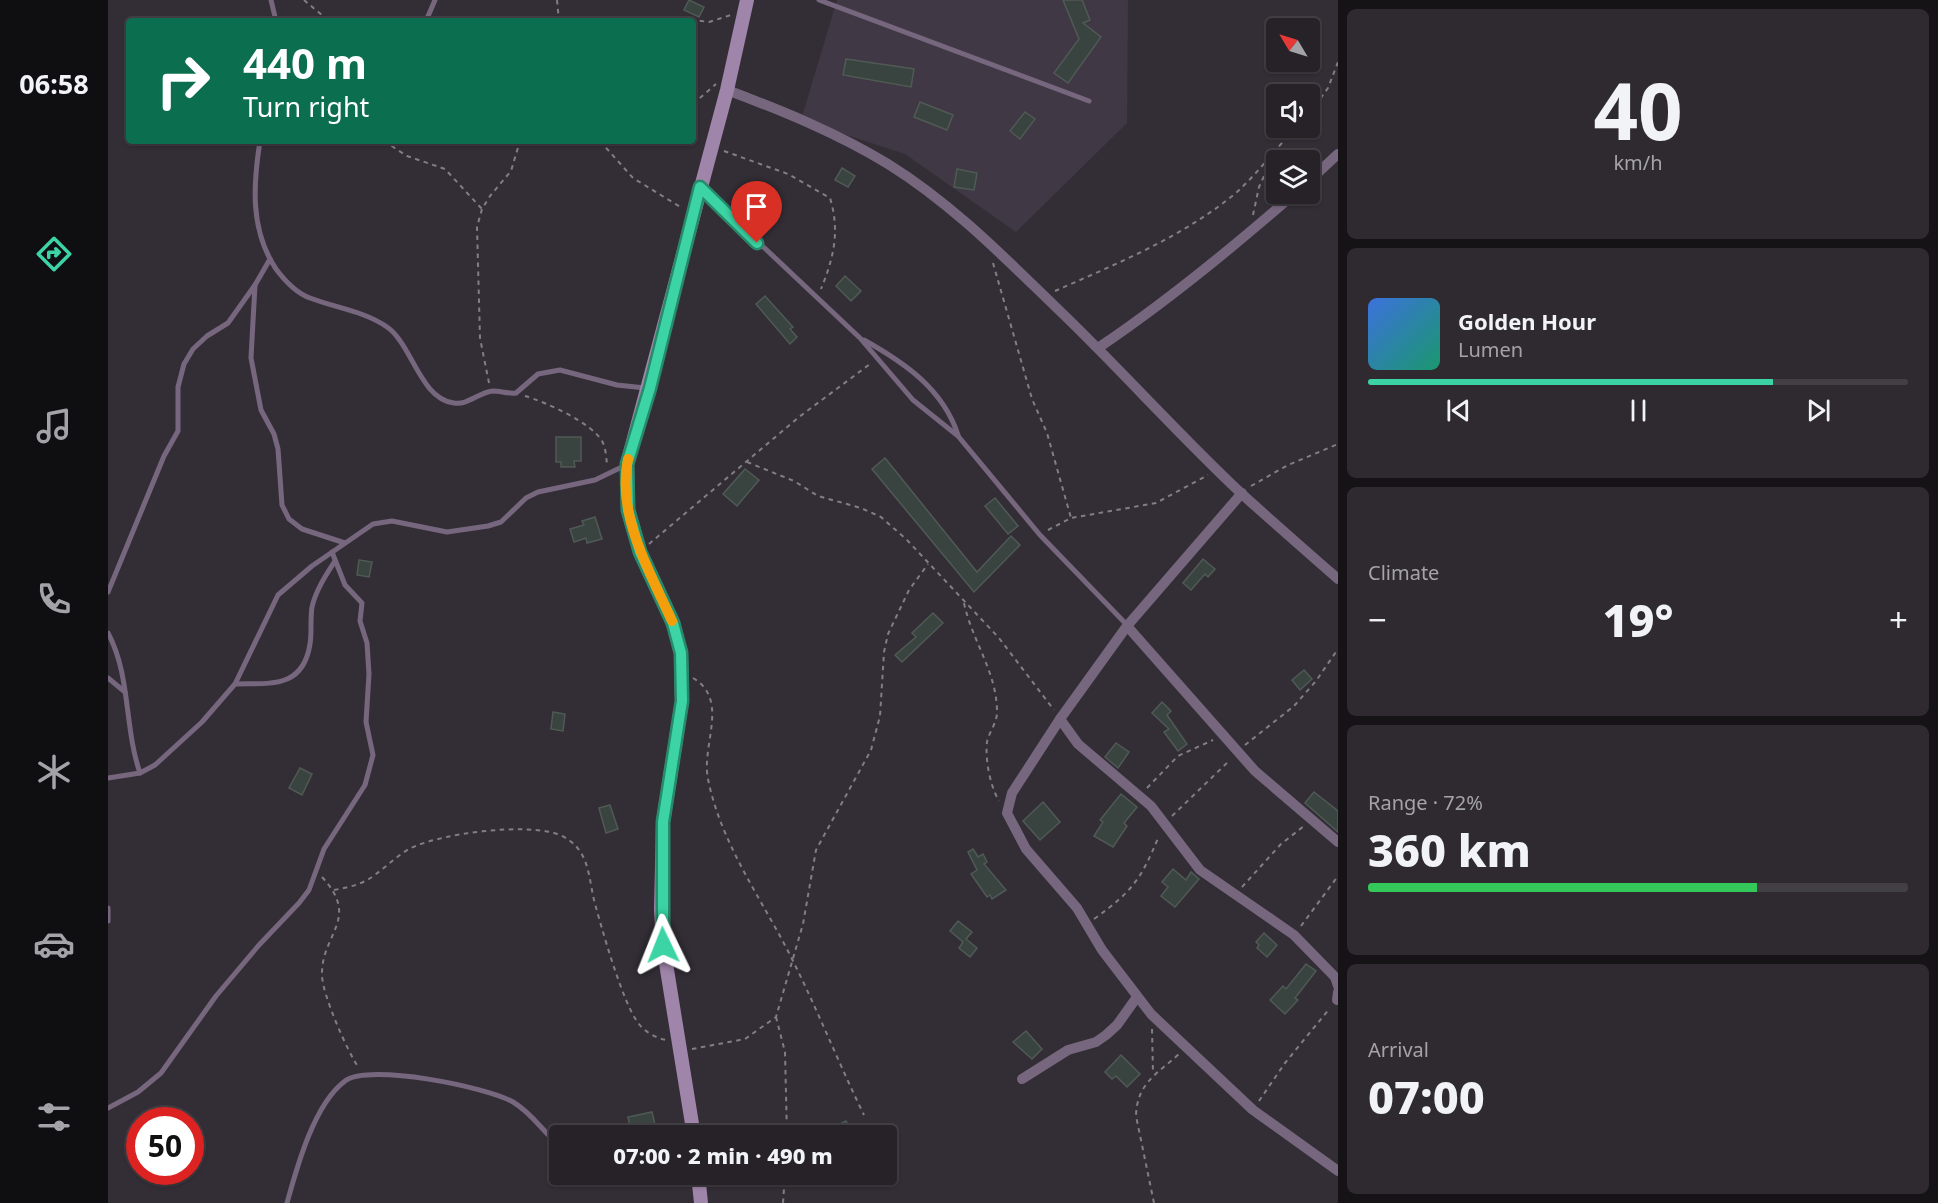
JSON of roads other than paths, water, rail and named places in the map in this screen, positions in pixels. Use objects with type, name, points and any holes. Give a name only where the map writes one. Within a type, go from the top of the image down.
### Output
[{"type":"main road","points":[[692,1125],[663,945],[661,909],[663,822],[674,764],[683,672],[681,653],[673,623],[640,552],[628,510],[627,464],[650,388],[692,215],[727,90],[746,6]]},
{"type":"main road","points":[[699,1185],[701,1203]]},
{"type":"street","points":[[727,90],[811,122],[890,165],[982,236],[1098,348],[1242,493],[1338,579]]},
{"type":"street","points":[[1320,171],[1338,154]]},
{"type":"street","points":[[1098,348],[1158,307],[1283,204]]},
{"type":"street","points":[[1242,493],[1128,626],[1060,719],[1012,793],[1007,813],[1026,849],[1087,924],[1102,950],[1151,1014],[1253,1110],[1338,1171]]},
{"type":"street","points":[[1128,626],[1237,752],[1313,823],[1338,842]]},
{"type":"street","points":[[1060,719],[1078,744],[1166,822],[1200,870],[1237,893],[1294,935],[1335,977],[1338,986]]},
{"type":"street","points":[[1337,1000],[1338,992]]},
{"type":"street","points":[[1022,1079],[1068,1050],[1096,1042],[1106,1035],[1117,1025],[1137,997]]},
{"type":"lane","points":[[271,0],[275,18]]},
{"type":"lane","points":[[427,18],[435,0]]},
{"type":"lane","points":[[819,0],[1089,102]]},
{"type":"lane","points":[[260,144],[255,208],[259,234],[270,259],[286,282],[308,298],[366,316],[400,337],[409,357],[432,391],[441,399],[453,404],[464,404],[492,391],[516,393],[538,374],[560,370],[617,385],[650,388]]},
{"type":"lane","points":[[700,187],[817,300],[860,338],[913,400],[958,436],[1040,535],[1128,626]]},
{"type":"lane","points":[[108,592],[164,456],[178,431],[178,387],[184,364],[193,349],[207,336],[228,323],[270,259]]},
{"type":"lane","points":[[255,285],[251,330],[253,370],[261,410],[274,434],[278,449],[282,505],[289,519],[302,529],[345,543]]},
{"type":"lane","points":[[860,338],[893,356],[934,392],[951,415],[958,436]]},
{"type":"lane","points":[[108,778],[140,772],[171,751],[202,722],[235,684],[278,595],[332,552],[373,524],[392,521],[447,532],[488,526],[501,522],[526,498],[538,492],[573,486],[627,464]]},
{"type":"lane","points":[[108,1108],[138,1092],[160,1073],[216,996],[259,945],[299,903],[309,890],[324,849],[365,785],[373,755],[366,722],[369,674],[367,643],[360,621],[362,603],[345,585],[332,552]]},
{"type":"lane","points":[[235,684],[270,685],[293,676],[301,669],[310,642],[312,606],[318,589],[335,561]]},
{"type":"lane","points":[[108,633],[119,660],[130,743],[140,772]]},
{"type":"lane","points":[[108,678],[124,692]]},
{"type":"lane","points":[[108,908],[108,921]]},
{"type":"lane","points":[[287,1203],[294,1178],[328,1096],[353,1076],[398,1075],[442,1082],[504,1097],[532,1116],[549,1134]]}]
